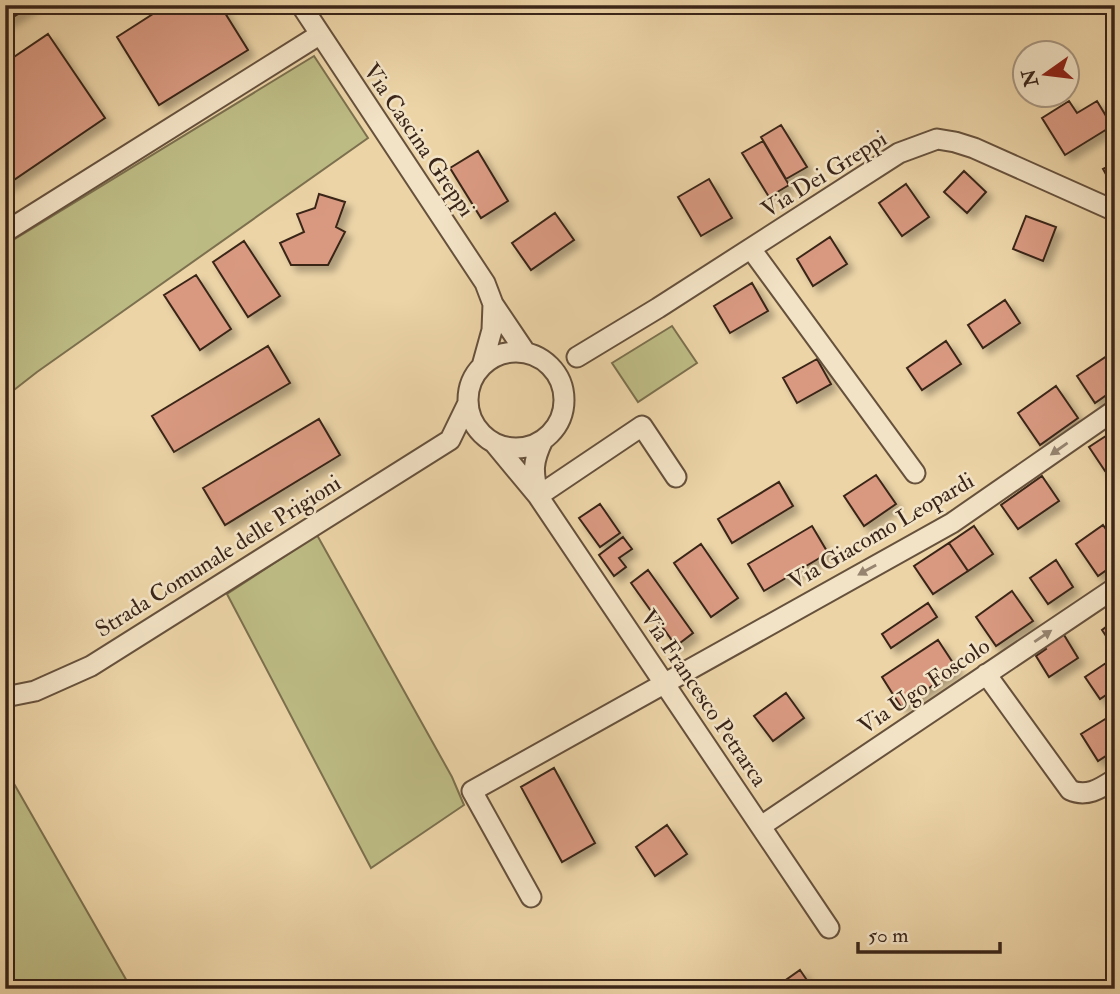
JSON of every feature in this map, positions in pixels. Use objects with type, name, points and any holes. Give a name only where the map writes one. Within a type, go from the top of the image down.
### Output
[{"type":"street","name":"Via Cascina Greppi","points":[[301,5],[485,283],[493,304],[534,357]]},
{"type":"street","points":[[5,232],[319,35]]},
{"type":"street","name":"Via Dei Greppi","points":[[577,357],[900,153],[937,139],[974,148],[1115,211]]},
{"type":"street","points":[[751,249],[915,473]]},
{"type":"street","points":[[482,366],[492,330],[493,304]]},
{"type":"street","points":[[491,441],[480,432],[472,420],[468,403],[475,374],[482,366],[496,356],[510,353],[560,361],[577,357]]},
{"type":"street","points":[[468,403],[450,440],[491,441],[510,448],[519,448],[543,440],[559,422],[563,394],[553,370],[534,357]]},
{"type":"street","points":[[563,394],[577,357]]},
{"type":"street","name":"Via Giacomo Leopardi","points":[[531,897],[472,791],[952,523],[1115,410]]},
{"type":"street","points":[[538,496],[642,426],[676,477]]},
{"type":"street","name":"Strada Comunale delle Prigioni","points":[[5,696],[35,691],[91,666],[450,440]]},
{"type":"street","name":"Via Francesco Petrarca","points":[[538,496],[533,470],[535,457],[543,440]]},
{"type":"street","name":"Via Francesco Petrarca","points":[[491,441],[538,496],[829,928]]},
{"type":"street","name":"Via Ugo Foscolo","points":[[761,826],[1115,588]]},
{"type":"street","points":[[986,674],[1070,790],[1080,795],[1115,779]]},
{"type":"shaded area","points":[[314,56],[368,138],[5,397],[5,245]]},
{"type":"shaded area","points":[[672,326],[697,363],[638,402],[612,363]]},
{"type":"shaded area","points":[[317,535],[452,777],[464,805],[371,868],[227,594]]},
{"type":"shaded area","points":[[5,768],[128,983],[119,989],[5,989]]},
{"type":"building","points":[[5,5],[33,5],[5,22]]},
{"type":"building","points":[[167,5],[220,5],[248,50],[159,105],[117,37]]},
{"type":"building","points":[[48,34],[105,118],[5,186],[5,63]]},
{"type":"building","points":[[1097,101],[1112,126],[1065,155],[1042,118],[1058,108],[1074,108],[1077,113]]},
{"type":"building","points":[[781,125],[807,167],[786,179],[761,137]]},
{"type":"building","points":[[763,141],[789,185],[769,197],[742,153]]},
{"type":"building","points":[[478,151],[508,201],[481,218],[450,168]]},
{"type":"building","points":[[1115,163],[1115,186],[1113,187],[1103,169]]},
{"type":"building","points":[[964,171],[986,192],[967,213],[944,192]]},
{"type":"building","points":[[709,179],[732,218],[701,236],[678,197]]},
{"type":"building","points":[[906,184],[929,217],[902,236],[879,203]]},
{"type":"building","points":[[319,194],[345,202],[336,227],[345,232],[328,265],[291,265],[280,243],[304,232],[297,214],[315,208]]},
{"type":"building","points":[[555,213],[574,240],[531,270],[512,243]]},
{"type":"building","points":[[1026,216],[1056,227],[1043,261],[1013,249]]},
{"type":"building","points":[[830,237],[847,264],[813,286],[797,259]]},
{"type":"building","points":[[244,241],[280,296],[248,317],[213,262]]},
{"type":"building","points":[[196,275],[231,329],[200,350],[164,295]]},
{"type":"building","points":[[752,283],[768,311],[730,333],[714,306]]},
{"type":"building","points":[[1005,300],[1020,323],[983,348],[968,325]]},
{"type":"building","points":[[946,341],[961,364],[922,390],[907,368]]},
{"type":"building","points":[[268,346],[290,383],[174,452],[152,416]]},
{"type":"building","points":[[1107,356],[1115,368],[1115,389],[1095,403],[1077,376]]},
{"type":"building","points":[[817,359],[831,384],[797,403],[783,378]]},
{"type":"building","points":[[1056,386],[1078,418],[1040,445],[1018,413]]},
{"type":"building","points":[[319,419],[340,455],[225,525],[203,488]]},
{"type":"building","points":[[1115,430],[1115,465],[1105,471],[1089,447]]},
{"type":"building","points":[[876,475],[896,504],[864,526],[844,496]]},
{"type":"building","points":[[1042,476],[1059,501],[1018,529],[1001,505]]},
{"type":"building","points":[[779,482],[793,506],[732,543],[718,519]]},
{"type":"building","points":[[600,504],[620,533],[600,547],[579,518]]},
{"type":"building","points":[[1103,525],[1115,542],[1115,564],[1098,576],[1076,544]]},
{"type":"building","points":[[812,526],[828,553],[764,591],[748,564]]},
{"type":"building","points":[[974,526],[993,554],[968,571],[949,543]]},
{"type":"building","points":[[623,537],[632,549],[619,558],[626,567],[614,576],[599,555]]},
{"type":"building","points":[[949,543],[968,571],[933,594],[914,566]]},
{"type":"building","points":[[701,544],[738,598],[711,617],[674,563]]},
{"type":"building","points":[[1056,560],[1073,587],[1048,604],[1030,578]]},
{"type":"building","points":[[648,570],[693,633],[676,646],[631,583]]},
{"type":"building","points":[[1012,591],[1033,621],[996,646],[976,617]]},
{"type":"building","points":[[928,603],[937,617],[891,648],[882,634]]},
{"type":"building","points":[[1115,620],[1115,639],[1110,642],[1102,630]]},
{"type":"building","points":[[1061,630],[1078,658],[1049,677],[1036,656],[1046,649],[1041,643]]},
{"type":"building","points":[[938,640],[957,669],[901,707],[882,677]]},
{"type":"building","points":[[1115,657],[1115,689],[1100,699],[1085,677]]},
{"type":"building","points":[[786,693],[804,718],[773,741],[754,716]]},
{"type":"building","points":[[1115,713],[1115,750],[1098,761],[1081,734]]},
{"type":"building","points":[[554,768],[595,843],[562,862],[521,787]]},
{"type":"building","points":[[667,825],[687,854],[655,876],[636,847]]},
{"type":"building","points":[[800,970],[813,989],[773,989]]}]
